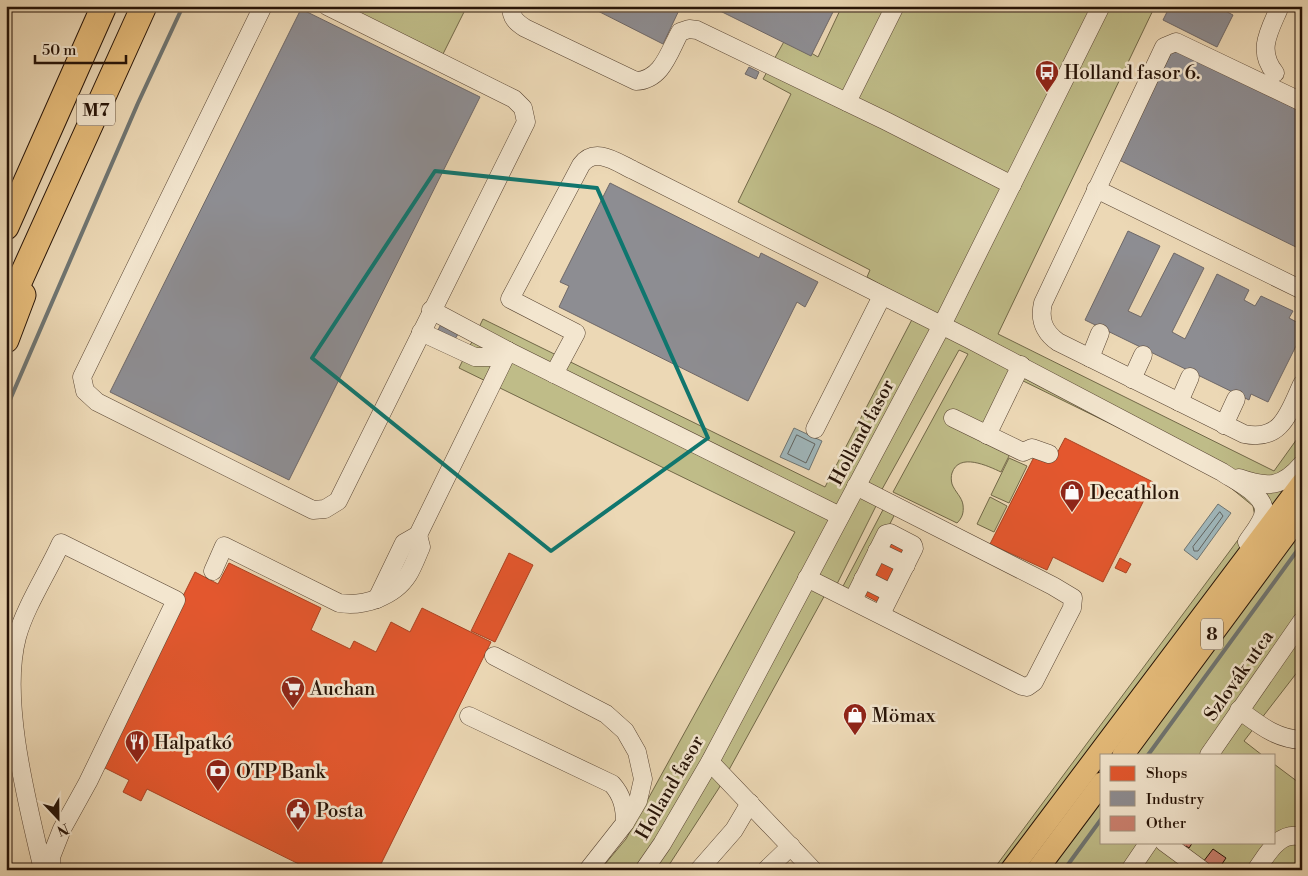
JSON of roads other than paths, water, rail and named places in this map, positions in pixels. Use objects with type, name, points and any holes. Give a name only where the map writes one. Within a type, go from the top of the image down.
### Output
[{"type":"highway","name":"M7","points":[[8,220],[104,6]]},
{"type":"highway","name":"M7","points":[[6,311],[144,6]]},
{"type":"highway","points":[[6,340],[42,246],[49,214]]},
{"type":"main road","name":"8","points":[[1011,870],[1083,771],[1302,483]]},
{"type":"main road","name":"8","points":[[1124,754],[1302,513]]},
{"type":"main road","points":[[1038,870],[1100,786]]},
{"type":"street","points":[[263,6],[83,370],[82,377],[85,391],[97,402],[312,510],[320,511],[338,501],[431,310],[524,129],[526,114],[514,99],[327,6]]},
{"type":"street","points":[[511,6],[511,13],[515,21],[525,28],[636,80],[644,80],[659,71],[680,32],[689,29],[697,30],[847,102],[1012,185]]},
{"type":"street","points":[[847,102],[895,6]]},
{"type":"street","name":"Holland fasor","points":[[644,870],[662,844],[710,762],[942,325],[1101,6]]},
{"type":"street","points":[[1275,73],[1267,62],[1264,48],[1265,40],[1280,6]]},
{"type":"street","points":[[1302,102],[1176,42],[1164,47],[1041,310],[1043,324],[1050,337],[1244,434],[1254,436],[1273,432],[1285,422],[1302,384]]},
{"type":"street","points":[[554,374],[576,333],[510,299],[580,165],[594,156],[606,157],[1021,365],[1222,472],[1257,497],[1264,510],[1258,525],[1241,550],[1240,566]]},
{"type":"street","points":[[1096,189],[1302,290]]},
{"type":"street","points":[[815,429],[882,296]]},
{"type":"street","points":[[431,310],[508,351],[840,516]]},
{"type":"street","points":[[421,332],[475,357],[493,357],[508,351]]},
{"type":"street","points":[[1090,358],[1100,333]]},
{"type":"street","points":[[377,599],[386,582],[392,564],[404,543],[418,535],[508,351]]},
{"type":"street","points":[[1132,379],[1143,354]]},
{"type":"street","points":[[987,435],[1021,365]]},
{"type":"street","points":[[1179,402],[1190,377]]},
{"type":"street","points":[[1224,425],[1236,399]]},
{"type":"street","points":[[953,418],[1022,452],[1032,448],[1049,454]]},
{"type":"street","points":[[1222,472],[1256,484],[1267,485],[1285,481],[1302,464]]},
{"type":"street","points":[[856,486],[1068,594],[1073,598],[1072,608],[1034,682],[1027,687],[902,625],[896,584],[914,546],[890,533],[886,534],[868,570]]},
{"type":"street","points":[[213,571],[224,546],[339,603],[357,604],[377,599],[394,589],[409,574],[421,547],[418,535]]},
{"type":"street","points":[[43,870],[18,751],[14,666],[18,636],[61,543],[176,600],[88,782],[62,829],[51,857],[52,870]]},
{"type":"street","points":[[808,578],[868,570],[896,584]]},
{"type":"street","points":[[868,570],[896,584]]},
{"type":"street","name":"Szlovák utca","points":[[1210,754],[1302,621]]},
{"type":"street","points":[[494,656],[606,714],[625,730],[637,752],[643,779],[638,801],[625,822],[588,870]]},
{"type":"street","points":[[1239,710],[1276,735],[1286,739],[1302,740]]},
{"type":"street","points":[[469,716],[612,784],[622,797],[625,822]]},
{"type":"street","points":[[710,762],[813,870]]},
{"type":"street","points":[[699,870],[734,830],[750,803]]},
{"type":"street","points":[[1276,843],[1287,837],[1302,837]]},
{"type":"street","points":[[1130,870],[1148,844]]},
{"type":"street","points":[[1167,844],[1202,870]]},
{"type":"street","points":[[1256,870],[1275,844]]},
{"type":"street","points":[[766,870],[791,846]]},
{"type":"water","points":[[794,428],[822,441],[809,470],[780,457]]},
{"type":"water","points":[[1218,504],[1231,513],[1197,560],[1184,550]]},
{"type":"waterway","points":[[6,409],[138,103],[183,6]]},
{"type":"waterway","points":[[1149,754],[1302,544]]},
{"type":"waterway","points":[[1064,870],[1100,821]]},
{"type":"place","name":"Holland fasor 6.","points":[[1047,93]]},
{"type":"place","name":"Decathlon","points":[[1072,513]]},
{"type":"place","name":"Auchan","points":[[293,709]]},
{"type":"place","name":"Mömax","points":[[855,736]]},
{"type":"place","name":"Halpatkó","points":[[137,763]]},
{"type":"place","name":"OTP Bank","points":[[218,792]]},
{"type":"place","name":"Posta","points":[[298,831]]}]
